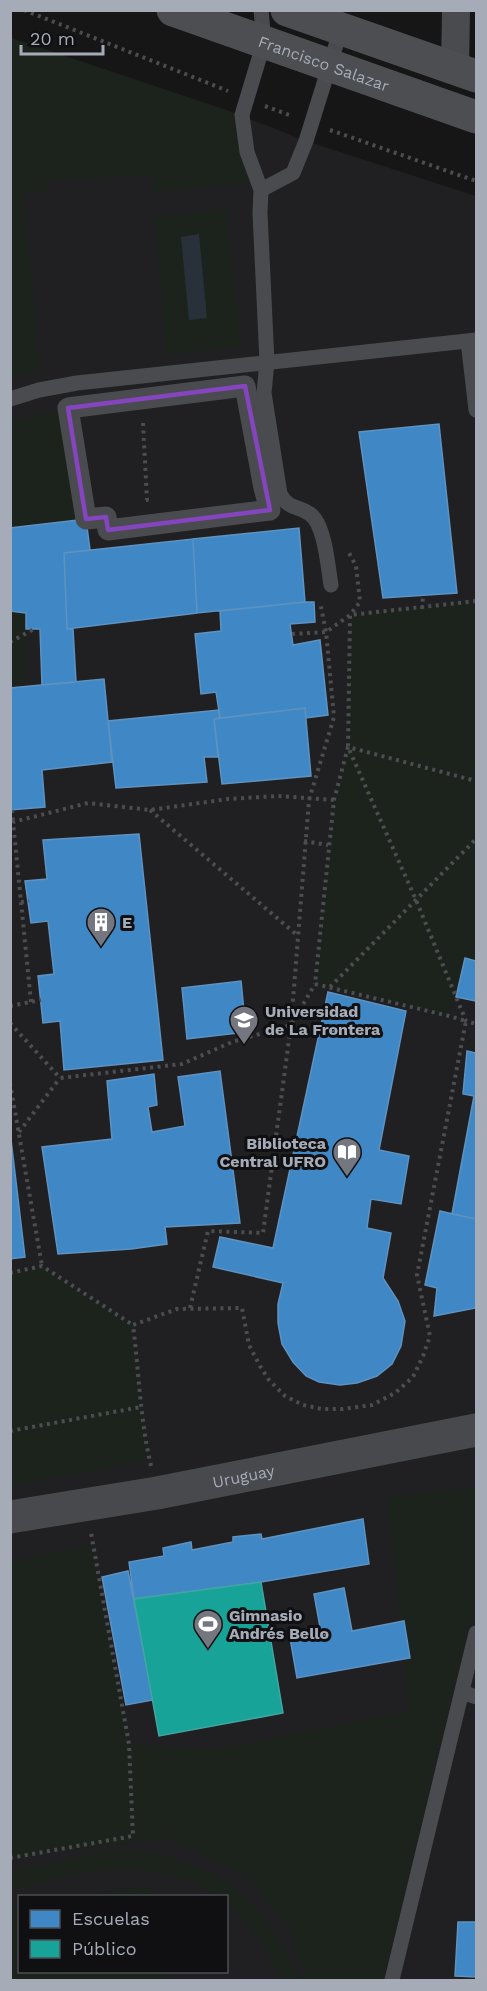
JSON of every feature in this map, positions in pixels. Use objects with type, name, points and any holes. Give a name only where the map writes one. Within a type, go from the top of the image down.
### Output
[{"type":"main road","name":"Francisco Salazar","points":[[173,10],[477,117]]},
{"type":"main road","points":[[287,10],[466,72]]},
{"type":"main road","name":"Uruguay","points":[[10,1517],[157,1493],[477,1430]]},
{"type":"street","points":[[456,10],[466,72]]},
{"type":"street","points":[[245,386],[270,510],[108,530],[106,517],[86,519],[68,408],[141,398],[245,386]]},
{"type":"lane","points":[[261,10],[264,42],[242,115],[247,152],[261,190],[267,363],[264,393],[280,494],[286,504],[310,514],[319,525],[331,585]]},
{"type":"lane","points":[[261,190],[293,173],[306,141],[341,29]]},
{"type":"lane","points":[[10,399],[39,390],[77,383],[472,340],[477,410]]},
{"type":"lane","points":[[392,1980],[469,1694],[477,1633]]},
{"type":"path","points":[[137,502],[147,500],[141,398]]},
{"type":"path","points":[[292,634],[326,632],[350,615],[360,602],[356,566],[346,547]]},
{"type":"path","points":[[422,609],[423,595]]},
{"type":"path","points":[[190,1308],[208,1231],[263,1233],[291,1025],[309,800],[334,717],[326,632],[319,599]]},
{"type":"path","points":[[350,615],[422,609],[477,601]]},
{"type":"path","points":[[19,1132],[60,1078],[182,1064],[232,1042],[291,1025],[315,984],[334,800],[348,747],[350,615]]},
{"type":"path","points":[[10,642],[34,629]]},
{"type":"path","points":[[348,747],[477,781]]},
{"type":"path","points":[[133,1325],[177,1309],[242,1308],[249,1345],[269,1380],[285,1396],[303,1405],[322,1409],[372,1405],[395,1394],[413,1377],[423,1356],[430,1336],[417,1275],[466,1021],[417,900],[348,747]]},
{"type":"path","points":[[13,822],[88,803],[150,810],[228,799],[278,796],[334,800]]},
{"type":"path","points":[[12,810],[32,1002]]},
{"type":"path","points":[[150,810],[297,936]]},
{"type":"path","points":[[329,987],[477,839]]},
{"type":"path","points":[[304,841],[328,845]]},
{"type":"path","points":[[21,902],[29,901]]},
{"type":"path","points":[[315,984],[477,1024]]},
{"type":"path","points":[[10,1006],[41,1000]]},
{"type":"path","points":[[10,1023],[60,1078]]},
{"type":"path","points":[[10,1083],[42,1266]]},
{"type":"path","points":[[10,1273],[42,1266],[133,1325],[141,1407],[157,1493]]},
{"type":"path","points":[[10,1431],[141,1407]]},
{"type":"path","points":[[10,1858],[134,1836],[129,1744],[87,1506]]},
{"type":"highlighted area","points":[[245,386],[270,510],[108,530],[106,517],[86,519],[68,408]]},
{"type":"shaded area","name":"Universidad de La Frontera","points":[[11,38],[232,112],[306,141],[476,196],[476,1980],[11,1980]]},
{"type":"shaded area","points":[[11,38],[232,112],[249,183],[153,191],[153,175],[46,181],[47,192],[22,195],[41,369],[11,379]]},
{"type":"shaded area","points":[[227,209],[240,346],[166,355],[155,217]]},
{"type":"shaded area","points":[[199,234],[207,318],[189,320],[181,237]]},
{"type":"shaded area","points":[[68,408],[86,519],[11,528],[10,422]]},
{"type":"shaded area","points":[[476,601],[476,961],[465,959],[449,1016],[315,984],[334,800],[348,747],[350,615]]},
{"type":"shaded area","points":[[11,611],[26,613],[26,683],[11,684]]},
{"type":"shaded area","points":[[42,1266],[133,1325],[149,1460],[11,1486],[11,1273]]},
{"type":"shaded area","points":[[476,1487],[476,1595],[383,1980],[306,1980],[288,1925],[246,1875],[169,1838],[11,1860],[11,1561],[91,1545],[129,1744],[213,1750],[409,1711],[387,1498]]},
{"type":"shaded area","points":[[136,1851],[165,1856],[216,1876],[256,1908],[273,1929],[299,1980],[281,1980],[265,1949],[244,1921],[228,1905],[228,1895],[218,1895],[178,1878],[135,1869],[99,1870],[11,1890],[11,1872],[100,1852]]},
{"type":"shaded area","points":[[148,1885],[150,1895],[90,1895]]},
{"type":"shaded area","points":[[18,1908],[18,1973],[164,1973],[166,1980],[11,1980],[11,1910]]},
{"type":"building: Escuelas","points":[[439,424],[457,593],[383,598],[359,432]]},
{"type":"building: Escuelas","points":[[86,519],[90,550],[64,553],[67,629],[73,629],[76,682],[42,685],[40,629],[26,629],[26,613],[10,611],[10,528]]},
{"type":"building: Escuelas","points":[[299,528],[305,602],[197,613],[193,539]]},
{"type":"building: Escuelas","points":[[193,539],[197,613],[67,629],[64,553]]},
{"type":"building: Escuelas","points":[[314,602],[315,622],[290,624],[293,645],[320,640],[328,715],[306,718],[305,708],[220,718],[216,692],[201,694],[195,634],[221,631],[220,611]]},
{"type":"building: Escuelas","points":[[104,679],[112,762],[42,770],[45,807],[10,810],[10,688]]},
{"type":"building: Escuelas","points":[[305,708],[311,776],[222,784],[214,719]]},
{"type":"building: Escuelas","points":[[219,710],[220,718],[214,719],[218,757],[204,757],[207,782],[116,788],[108,721]]},
{"type":"building: Escuelas","name":"E","points":[[139,834],[163,1060],[64,1070],[60,1021],[43,1023],[38,976],[54,974],[48,921],[31,923],[25,881],[47,879],[43,840]]},
{"type":"building: Escuelas","points":[[465,958],[476,961],[476,1001],[456,997]]},
{"type":"building: Escuelas","points":[[241,981],[246,1032],[187,1039],[182,988]]},
{"type":"building: Escuelas","name":"Biblioteca Central UFRO","points":[[328,992],[406,1011],[379,1150],[409,1156],[401,1204],[371,1199],[367,1228],[391,1233],[383,1278],[398,1301],[405,1321],[401,1346],[392,1364],[377,1376],[357,1383],[340,1385],[319,1382],[306,1376],[293,1362],[282,1344],[278,1323],[278,1304],[283,1283],[213,1267],[220,1237],[273,1248]]},
{"type":"building: Escuelas","points":[[467,1051],[476,1053],[476,1219],[452,1214],[474,1096],[463,1094]]},
{"type":"building: Escuelas","points":[[220,1071],[240,1223],[165,1227],[167,1244],[58,1254],[42,1147],[112,1139],[107,1081],[154,1074],[157,1105],[148,1107],[152,1132],[185,1126],[178,1077]]},
{"type":"building: Escuelas","points":[[10,1131],[25,1257],[10,1259]]},
{"type":"building: Escuelas","points":[[440,1211],[476,1219],[476,1308],[434,1316],[437,1288],[425,1285]]},
{"type":"building: Escuelas","points":[[363,1519],[369,1564],[261,1582],[134,1599],[129,1562],[164,1556],[163,1548],[191,1542],[192,1550],[233,1542],[233,1537],[261,1534],[262,1539]]},
{"type":"building: Escuelas","points":[[128,1571],[153,1700],[126,1705],[102,1577]]},
{"type":"building: Escuelas","points":[[344,1588],[352,1631],[404,1621],[410,1658],[297,1678],[289,1632],[320,1627],[314,1594]]},
{"type":"building: Escuelas","points":[[458,1922],[476,1922],[476,1977],[455,1976]]},
{"type":"building: Público","name":"Gimnasio Andrés Bello","points":[[261,1582],[283,1713],[159,1736],[134,1599]]},
{"type":"place","name":"E","points":[[101,948]]},
{"type":"place","name":"Universidad de La Frontera","points":[[244,1046]]},
{"type":"place","name":"Biblioteca Central UFRO","points":[[347,1178]]},
{"type":"place","name":"Gimnasio Andrés Bello","points":[[208,1650]]}]
